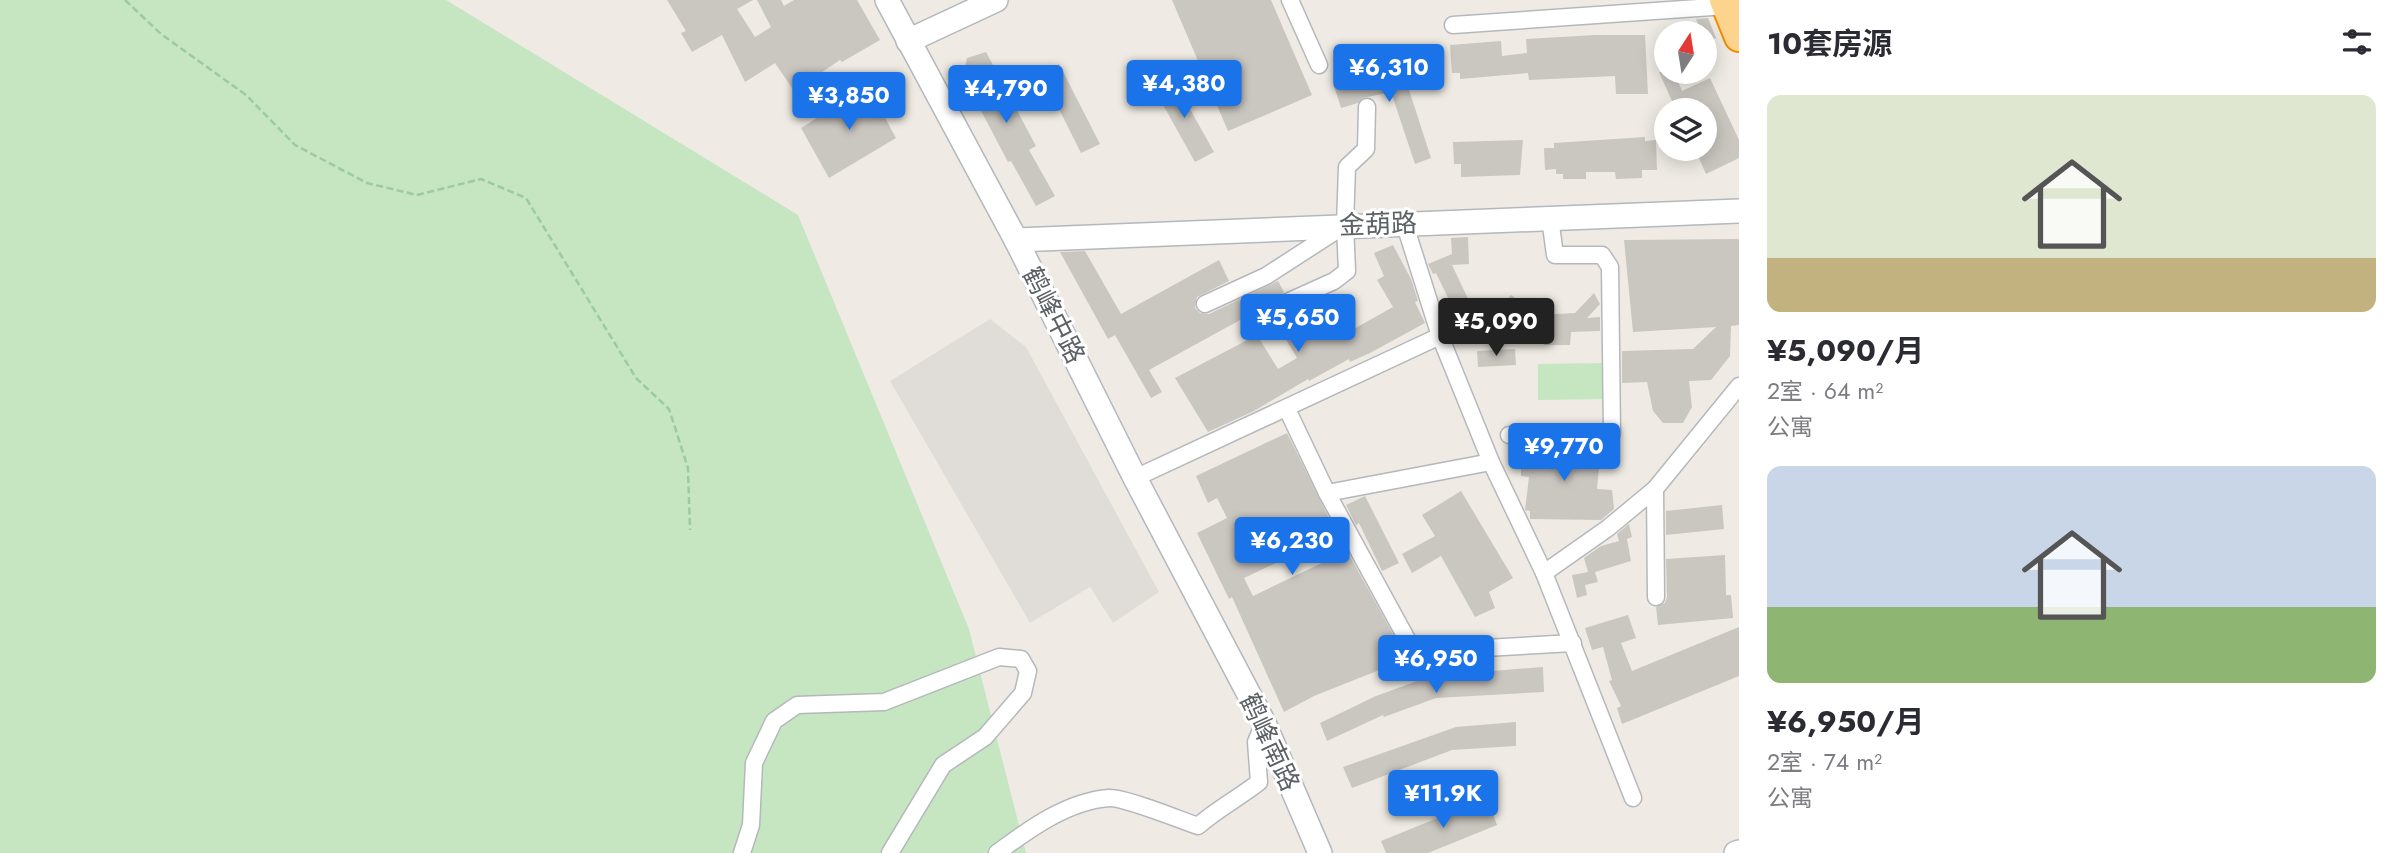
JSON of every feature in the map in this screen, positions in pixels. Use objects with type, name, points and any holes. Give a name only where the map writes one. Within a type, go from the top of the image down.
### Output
[{"type":"highway","points":[[1726,3],[1739,37]]},
{"type":"street","name":"鹤峰中路","points":[[887,0],[1016,240],[1216,632]]},
{"type":"street","points":[[908,41],[996,0]]},
{"type":"street","points":[[1290,0],[1319,65]]},
{"type":"street","points":[[1453,25],[1726,3]]},
{"type":"street","points":[[1283,304],[1334,281],[1347,271],[1347,167],[1366,149],[1367,107]]},
{"type":"street","name":"金葫路","points":[[1016,240],[1404,222],[1739,211]]},
{"type":"street","points":[[1509,435],[1612,433],[1610,267],[1602,255],[1555,255],[1550,218]]},
{"type":"street","points":[[1404,222],[1440,336],[1491,462],[1544,573],[1633,798]]},
{"type":"street","points":[[1205,304],[1265,276],[1345,225]]},
{"type":"street","points":[[1136,478],[1287,410],[1440,336]]},
{"type":"street","points":[[1544,573],[1608,528],[1655,489],[1739,386]]},
{"type":"street","points":[[1287,410],[1327,493],[1414,652],[1573,643]]},
{"type":"street","points":[[1327,493],[1491,462]]},
{"type":"street","points":[[1655,489],[1656,597]]},
{"type":"street","name":"鹤峰南路","points":[[1216,632],[1264,723],[1320,853]]},
{"type":"street","points":[[742,853],[751,825],[754,763],[774,721],[797,705],[884,702],[999,657],[1021,659],[1028,671],[1023,693],[985,737],[943,765],[890,853]]},
{"type":"street","points":[[997,853],[1023,833],[1059,813],[1111,797],[1198,826],[1213,812],[1234,802],[1259,782],[1256,742],[1264,723]]},
{"type":"path","points":[[125,0],[161,34],[246,95],[295,145],[367,183],[417,195],[481,179],[526,198],[636,377],[669,409],[688,468],[690,530]]},
{"type":"shaded area","points":[[990,319],[1026,347],[1159,592],[1113,623],[1090,587],[1030,623],[890,381]]},
{"type":"green space","points":[[0,0],[446,0],[798,215],[969,629],[1026,853],[0,853]]},
{"type":"green space","points":[[1605,363],[1605,399],[1538,400],[1538,364]]},
{"type":"building","points":[[667,0],[753,0],[737,9],[755,37],[771,27],[757,0],[781,0],[784,6],[794,0],[857,0],[880,40],[842,62],[840,60],[794,91],[775,63],[745,82],[722,35],[692,52],[681,33],[686,31]]},
{"type":"building","points":[[1172,0],[1271,0],[1312,95],[1228,131]]},
{"type":"building","points":[[1708,18],[1709,21],[1697,21],[1696,19]]},
{"type":"building","points":[[1645,35],[1648,94],[1616,94],[1615,76],[1529,80],[1528,73],[1460,79],[1460,73],[1452,73],[1450,45],[1501,41],[1502,56],[1527,53],[1526,39]]},
{"type":"building","points":[[986,52],[1036,146],[1029,150],[1055,196],[1036,206],[1011,161],[1008,162],[968,86],[964,72],[967,58]]},
{"type":"building","points":[[1059,64],[1100,144],[1081,153],[1041,73]]},
{"type":"building","points":[[1401,65],[1431,158],[1415,164],[1391,92],[1363,98],[1358,103],[1341,108],[1334,86]]},
{"type":"building","points":[[1172,77],[1214,152],[1195,162],[1153,87]]},
{"type":"building","points":[[1664,84],[1679,84],[1682,91],[1697,84],[1713,84],[1739,140],[1739,158],[1706,174],[1700,161],[1717,161],[1717,98],[1671,98]]},
{"type":"building","points":[[868,86],[896,138],[829,178],[801,128]]},
{"type":"building","points":[[1645,137],[1645,141],[1654,140],[1657,170],[1642,170],[1642,178],[1616,179],[1615,172],[1586,172],[1586,179],[1563,179],[1563,174],[1556,174],[1556,169],[1545,170],[1544,148],[1554,148],[1554,143]]},
{"type":"building","points":[[1523,140],[1520,175],[1461,177],[1461,164],[1454,164],[1453,142]]},
{"type":"building","points":[[1468,237],[1469,264],[1452,265],[1481,326],[1465,333],[1436,273],[1433,274],[1428,264],[1452,254],[1451,238]]},
{"type":"building","points":[[1739,239],[1739,325],[1731,326],[1730,356],[1711,380],[1689,381],[1692,407],[1683,423],[1663,423],[1653,411],[1647,382],[1622,383],[1622,351],[1693,349],[1716,327],[1633,332],[1624,240]]},
{"type":"building","points":[[1393,245],[1411,279],[1418,301],[1415,302],[1425,323],[1370,353],[1350,362],[1349,359],[1309,381],[1308,379],[1254,411],[1208,432],[1175,378],[1257,335],[1278,369],[1297,358],[1284,336],[1328,311],[1343,335],[1393,307],[1377,280],[1384,276],[1374,253]]},
{"type":"building","points":[[1085,251],[1121,314],[1219,260],[1229,281],[1197,297],[1195,308],[1200,313],[1209,314],[1278,281],[1284,292],[1273,302],[1149,370],[1162,392],[1151,398],[1115,335],[1108,339],[1060,252]]},
{"type":"building","points":[[1594,293],[1600,304],[1587,318],[1600,317],[1600,331],[1571,332],[1570,345],[1544,345],[1544,334],[1508,336],[1508,313],[1501,308],[1511,295],[1538,315],[1575,313]]},
{"type":"building","points":[[1515,349],[1516,365],[1478,367],[1477,351]]},
{"type":"building","points":[[1287,433],[1337,534],[1244,578],[1253,596],[1347,551],[1407,659],[1314,696],[1284,712],[1232,597],[1229,599],[1197,533],[1227,518],[1217,498],[1208,503],[1196,476]]},
{"type":"building","points":[[1524,445],[1602,447],[1605,468],[1599,468],[1597,489],[1612,490],[1614,509],[1601,520],[1530,519],[1530,511],[1525,510],[1529,477],[1521,476],[1521,468],[1515,469],[1517,451],[1524,451]]},
{"type":"building","points":[[1461,491],[1513,578],[1489,592],[1495,608],[1475,617],[1441,556],[1412,573],[1402,554],[1435,536],[1422,515]]},
{"type":"building","points":[[1365,496],[1399,563],[1382,571],[1359,523],[1356,525],[1346,505]]},
{"type":"building","points":[[1722,505],[1724,529],[1666,535],[1666,511]]},
{"type":"building","points":[[1629,524],[1632,537],[1627,539],[1631,561],[1595,572],[1598,582],[1585,585],[1587,595],[1577,598],[1572,575],[1588,572],[1584,558],[1601,546],[1619,541],[1617,534]]},
{"type":"building","points":[[1725,555],[1726,595],[1731,595],[1733,618],[1658,625],[1656,607],[1665,603],[1667,597],[1666,559]]},
{"type":"building","points":[[1628,615],[1636,638],[1621,643],[1632,671],[1739,627],[1739,676],[1622,724],[1617,708],[1621,706],[1609,681],[1612,680],[1603,647],[1592,650],[1585,628]]},
{"type":"building","points":[[1543,667],[1544,692],[1436,698],[1384,717],[1383,715],[1327,741],[1320,723],[1376,696],[1431,676]]},
{"type":"building","points":[[1516,722],[1516,746],[1452,750],[1352,788],[1343,767],[1456,727]]},
{"type":"building","points":[[1487,798],[1497,825],[1428,853],[1386,853],[1381,841]]}]
